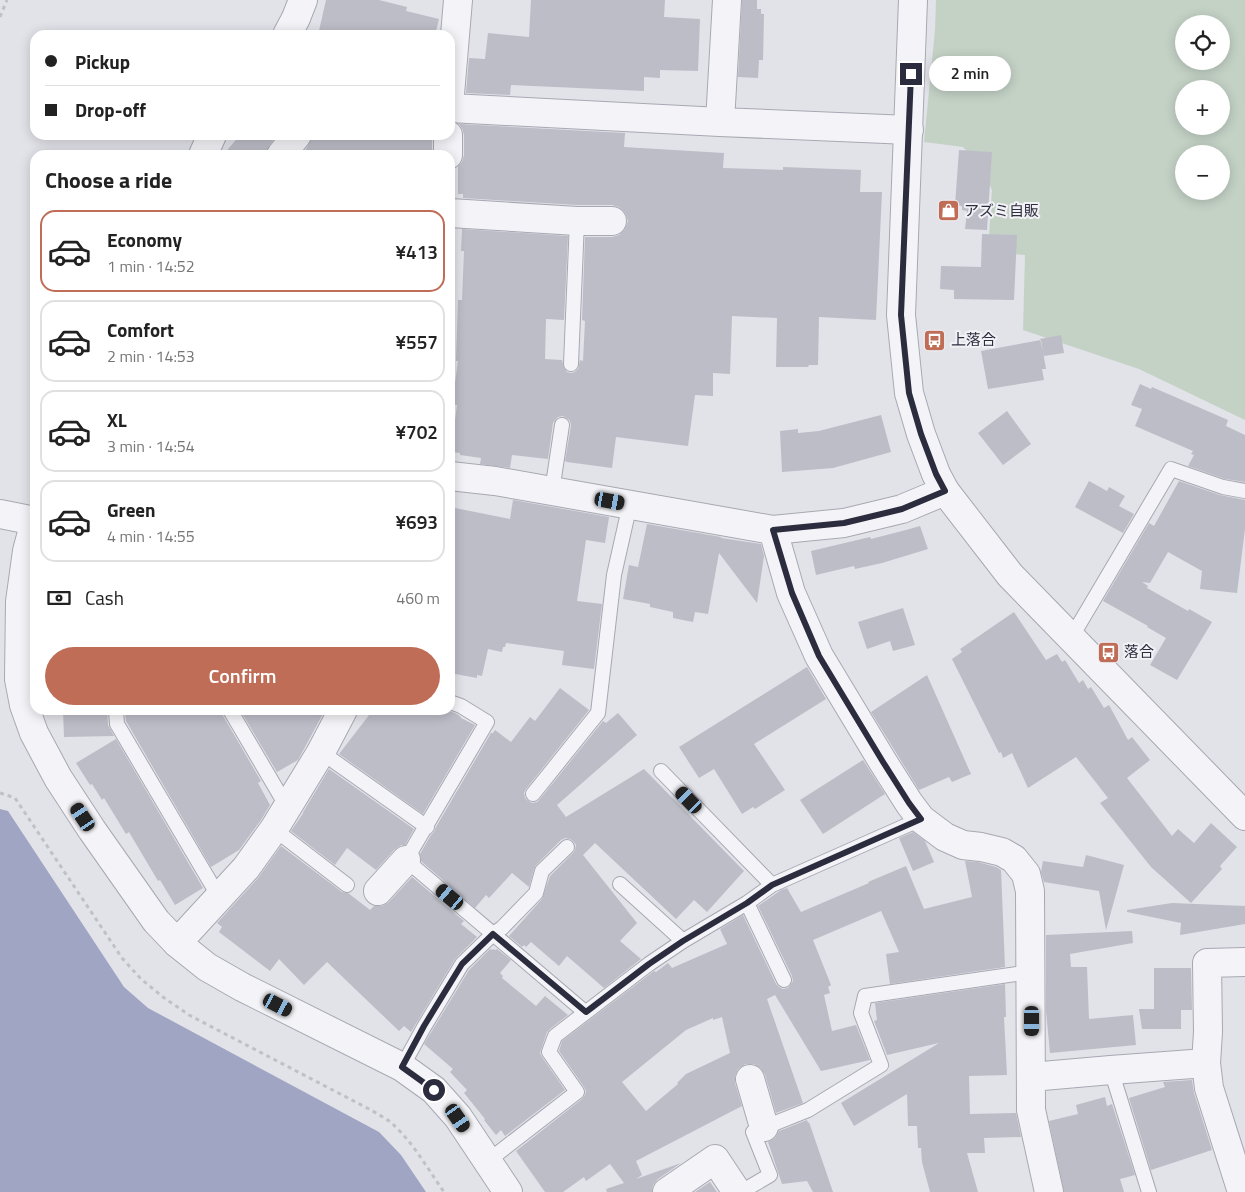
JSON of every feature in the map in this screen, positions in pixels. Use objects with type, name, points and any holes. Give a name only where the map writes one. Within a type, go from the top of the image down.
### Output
[{"type":"street","points":[[290,30],[303,0]]},
{"type":"street","points":[[455,35],[458,0]]},
{"type":"street","points":[[720,122],[728,0]]},
{"type":"street","points":[[913,0],[901,315],[909,393],[921,434],[936,474],[945,491],[1010,575],[1245,816]]},
{"type":"street","points":[[455,108],[909,130]]},
{"type":"street","points":[[455,213],[612,221]]},
{"type":"street","points":[[455,477],[495,481],[773,530],[844,523],[902,509],[945,491]]},
{"type":"street","points":[[0,514],[30,520]]},
{"type":"street","points":[[773,530],[792,593],[819,656],[909,803],[921,819],[944,837],[963,845],[1002,852],[1014,859],[1026,874],[1030,891],[1032,1110],[1049,1192]]},
{"type":"street","points":[[30,540],[20,602],[19,679],[24,705],[34,733],[58,778],[156,921],[177,943],[207,967],[242,987],[402,1067],[434,1090],[458,1118],[508,1192]]},
{"type":"street","points":[[177,943],[246,868],[281,818],[321,752],[340,715]]},
{"type":"street","points":[[378,891],[406,860]]},
{"type":"street","points":[[1242,1192],[1209,1088],[1206,1063],[1208,1032],[1207,963],[1245,962]]},
{"type":"street","points":[[1032,1078],[1206,1063]]},
{"type":"street","points":[[750,1080],[764,1127]]},
{"type":"street","points":[[667,1192],[715,1159],[739,1192]]},
{"type":"lane","points":[[571,364],[577,220]]},
{"type":"lane","points":[[552,491],[562,425]]},
{"type":"lane","points":[[1071,638],[1171,469],[1223,487],[1245,491]]},
{"type":"lane","points":[[533,794],[598,713],[614,575],[630,504]]},
{"type":"lane","points":[[455,704],[487,722],[406,860],[586,1012]]},
{"type":"lane","points":[[116,715],[117,724],[219,897]]},
{"type":"lane","points":[[232,715],[281,818],[347,885]]},
{"type":"lane","points":[[321,752],[427,827]]},
{"type":"lane","points":[[661,771],[772,885]]},
{"type":"lane","points":[[488,1161],[577,1092],[549,1052],[555,1036],[649,964],[683,941],[747,903],[772,885],[921,819]]},
{"type":"lane","points":[[402,1067],[424,1026],[462,964],[493,934],[502,928],[536,893],[542,871],[566,847]]},
{"type":"lane","points":[[620,884],[683,941]]},
{"type":"lane","points":[[747,903],[784,980]]},
{"type":"lane","points":[[739,1192],[770,1176],[753,1132],[808,1110],[881,1065],[861,1013],[865,996],[1030,972]]},
{"type":"lane","points":[[1111,1070],[1149,1192]]},
{"type":"path","points":[[0,17],[7,0]]},
{"type":"path","points":[[0,793],[15,798],[122,958],[141,979],[188,1015],[389,1121],[405,1138],[444,1192]]},
{"type":"green space","points":[[936,0],[1245,0],[1245,420],[1139,369],[1023,330],[1025,255],[988,252],[992,190],[983,170],[963,147],[924,142],[935,30]]},
{"type":"water","points":[[0,809],[8,811],[124,987],[148,1008],[379,1132],[401,1155],[426,1192],[0,1192]]},
{"type":"building","points":[[326,0],[379,0],[407,7],[406,11],[439,19],[436,30],[319,30]]},
{"type":"building","points":[[531,0],[665,0],[664,17],[700,19],[698,71],[660,70],[660,78],[644,77],[644,91],[511,85],[510,95],[466,93],[469,58],[485,59],[488,33],[529,37]]},
{"type":"building","points":[[742,0],[757,0],[757,9],[761,9],[761,14],[764,14],[763,60],[759,60],[758,78],[738,77]]},
{"type":"building","points":[[459,124],[625,133],[624,147],[724,153],[723,168],[783,170],[783,167],[861,170],[860,192],[882,192],[876,320],[819,317],[818,365],[809,365],[808,367],[776,367],[777,318],[732,316],[730,374],[713,373],[713,396],[695,395],[688,446],[616,437],[612,468],[567,462],[565,461],[571,426],[570,421],[563,416],[558,417],[553,423],[548,459],[512,455],[510,468],[480,464],[481,458],[460,455],[460,453],[455,452],[457,405],[455,405],[455,383],[458,361],[456,361],[458,300],[462,300],[464,251],[461,251],[462,229],[568,236],[564,320],[546,319],[545,359],[562,360],[564,368],[567,372],[571,373],[578,369],[580,360],[583,361],[585,321],[582,320],[585,237],[612,237],[619,235],[625,229],[628,221],[625,213],[619,207],[612,205],[577,205],[463,198],[463,194],[458,194],[458,166],[462,162],[464,155],[462,128]]},
{"type":"building","points":[[236,140],[273,140],[268,150],[227,150]]},
{"type":"building","points":[[311,140],[432,140],[432,150],[306,149]]},
{"type":"building","points":[[959,150],[992,152],[987,230],[965,229],[967,211],[962,210],[962,206],[955,205]]},
{"type":"building","points":[[982,234],[1017,235],[1014,300],[954,299],[954,290],[940,289],[941,266],[981,267]]},
{"type":"building","points":[[1061,335],[1064,353],[1044,356],[1040,339]]},
{"type":"building","points":[[1041,340],[1046,369],[1042,369],[1044,380],[988,389],[981,351]]},
{"type":"building","points":[[1140,384],[1151,389],[1152,387],[1228,420],[1226,426],[1245,435],[1245,482],[1225,479],[1188,466],[1194,455],[1191,454],[1193,451],[1135,426],[1142,409],[1131,405]]},
{"type":"building","points":[[1007,411],[1031,444],[1003,465],[978,433]]},
{"type":"building","points":[[881,415],[891,452],[833,468],[782,472],[780,431],[798,429],[798,433],[819,431]]},
{"type":"building","points":[[1089,481],[1107,491],[1109,487],[1125,496],[1119,506],[1134,514],[1123,533],[1075,507]]},
{"type":"building","points":[[1179,481],[1220,495],[1245,500],[1245,529],[1237,593],[1200,589],[1202,571],[1168,552],[1150,583],[1142,582],[1148,586],[1147,588],[1212,622],[1177,680],[1150,665],[1166,638],[1103,601],[1149,523],[1154,526]]},
{"type":"building","points":[[513,500],[609,517],[605,543],[586,540],[577,601],[602,604],[594,669],[562,665],[564,651],[506,643],[502,652],[488,649],[482,676],[477,675],[477,678],[455,674],[455,508],[510,519]]},
{"type":"building","points":[[647,524],[761,544],[764,556],[757,603],[719,553],[708,614],[695,612],[693,622],[673,618],[673,612],[650,607],[650,604],[623,599],[629,565],[638,567]]},
{"type":"building","points":[[920,526],[928,549],[882,563],[855,569],[854,566],[816,575],[811,551],[870,537],[871,539]]},
{"type":"building","points":[[903,608],[915,645],[893,651],[890,641],[867,649],[858,622]]},
{"type":"building","points":[[1014,612],[1046,660],[1057,654],[1062,662],[1065,660],[1079,683],[1083,680],[1088,689],[1091,687],[1104,708],[1109,705],[1128,740],[1132,737],[1150,760],[1127,778],[1172,836],[1178,829],[1194,843],[1211,823],[1237,847],[1220,866],[1222,869],[1191,903],[1151,867],[1100,803],[1108,798],[1076,757],[1028,788],[1012,753],[1003,758],[1001,752],[999,753],[952,659],[962,652],[960,649]]},
{"type":"building","points":[[807,667],[826,699],[754,744],[785,790],[755,809],[753,807],[742,814],[714,769],[699,778],[679,747]]},
{"type":"building","points":[[927,675],[971,774],[952,782],[949,777],[919,790],[871,712]]},
{"type":"building","points":[[560,688],[589,710],[526,789],[524,793],[527,800],[532,803],[537,802],[603,721],[606,723],[618,713],[637,735],[557,805],[566,817],[644,769],[744,871],[707,912],[694,900],[676,919],[595,843],[583,855],[637,923],[620,941],[641,959],[604,988],[567,956],[559,966],[531,942],[526,947],[524,945],[522,947],[509,936],[542,899],[550,876],[573,853],[576,845],[573,841],[565,838],[561,840],[536,865],[529,887],[512,873],[489,898],[486,895],[475,908],[421,861],[420,854],[491,733],[495,730],[511,742],[530,717],[535,721]]},
{"type":"building","points":[[455,713],[475,725],[423,814],[339,754],[369,715],[455,715]]},
{"type":"building","points":[[63,715],[107,715],[108,725],[114,736],[64,737]]},
{"type":"building","points":[[125,715],[223,715],[261,781],[258,783],[270,805],[239,850],[211,867],[126,721]]},
{"type":"building","points":[[243,715],[322,715],[298,760],[277,772]]},
{"type":"building","points":[[116,739],[203,888],[175,905],[160,880],[158,881],[129,832],[126,834],[104,798],[102,800],[76,763]]},
{"type":"building","points":[[863,760],[885,794],[823,834],[800,800]]},
{"type":"building","points":[[329,769],[414,829],[405,845],[401,845],[394,850],[376,870],[347,848],[335,865],[291,831]]},
{"type":"building","points":[[913,832],[925,841],[934,862],[913,871],[899,838]]},
{"type":"building","points":[[281,846],[342,892],[348,893],[370,910],[374,906],[382,906],[389,902],[412,877],[464,921],[461,924],[477,937],[455,959],[411,1032],[404,1026],[399,1031],[327,962],[304,985],[279,959],[270,971],[219,932],[222,927],[217,923],[258,878]]},
{"type":"building","points":[[1086,855],[1124,865],[1106,930],[1099,891],[1044,882],[1041,872],[1043,861],[1083,867]]},
{"type":"building","points":[[965,861],[978,862],[1001,870],[1005,967],[890,984],[886,954],[899,952],[881,911],[813,940],[831,985],[828,987],[830,993],[824,995],[832,1031],[856,1025],[870,1060],[821,1071],[775,995],[767,999],[803,1103],[776,1113],[765,1075],[761,1068],[754,1064],[745,1064],[738,1069],[735,1076],[735,1083],[742,1106],[636,1161],[642,1175],[636,1179],[681,1163],[658,1179],[653,1185],[652,1192],[607,1192],[606,1189],[624,1183],[610,1164],[586,1181],[584,1177],[563,1192],[545,1192],[516,1151],[585,1095],[584,1087],[559,1051],[562,1041],[654,971],[656,972],[668,963],[672,968],[727,944],[720,929],[743,915],[776,984],[783,989],[788,988],[793,981],[792,976],[758,906],[781,890],[787,888],[801,912],[906,866],[924,909],[972,897]],"holes":[[[722,1017],[730,1053],[686,1074],[678,1084],[646,1111],[622,1082],[686,1030],[713,1018],[713,1020]]]},
{"type":"building","points":[[1172,903],[1245,906],[1245,924],[1180,935],[1181,923],[1127,912],[1127,910]]},
{"type":"building","points":[[1132,931],[1133,943],[1070,954],[1071,967],[1087,967],[1089,1019],[1133,1015],[1136,1045],[1050,1053],[1046,1011],[1046,935]]},
{"type":"building","points":[[490,949],[497,949],[511,960],[500,973],[503,976],[502,978],[536,1006],[545,996],[568,1015],[547,1032],[540,1053],[565,1090],[505,1136],[501,1130],[496,1135],[464,1093],[467,1090],[450,1072],[453,1069],[424,1044],[469,970]]},
{"type":"building","points":[[1154,968],[1191,968],[1192,1010],[1181,1010],[1181,1029],[1142,1029],[1139,1009],[1154,1009]]},
{"type":"building","points":[[1005,984],[1006,1017],[1004,1017],[1007,1075],[969,1076],[970,1114],[1016,1113],[1021,1137],[984,1138],[985,1153],[967,1153],[978,1192],[930,1192],[922,1162],[921,1148],[918,1148],[917,1126],[908,1126],[907,1094],[854,1126],[841,1103],[939,1043],[887,1055],[874,1021],[877,1020],[875,1003]]},
{"type":"building","points":[[1192,1080],[1194,1093],[1212,1150],[1151,1170],[1129,1098],[1165,1087],[1163,1082]]},
{"type":"building","points":[[1105,1097],[1107,1106],[1112,1104],[1135,1175],[1120,1179],[1124,1192],[1064,1192],[1049,1121],[1078,1114],[1076,1105]]},
{"type":"building","points":[[807,1120],[833,1192],[813,1192],[807,1181],[782,1184],[768,1142],[775,1138],[779,1131]]},
{"type":"building","points":[[710,1182],[717,1192],[695,1192]]},
{"type":"place","name":"アズミ自販","points":[[948,211]]},
{"type":"place","name":"上落合","points":[[935,340]]},
{"type":"place","name":"落合","points":[[1108,652]]},
{"type":"route","points":[[434,1090],[402,1067],[424,1026],[462,964],[493,934],[586,1012],[649,964],[683,941],[747,903],[772,885],[921,819],[883,762],[819,656],[792,593],[773,530],[844,523],[902,509],[945,491],[936,474],[921,434],[909,393],[901,315],[911,74]]}]
